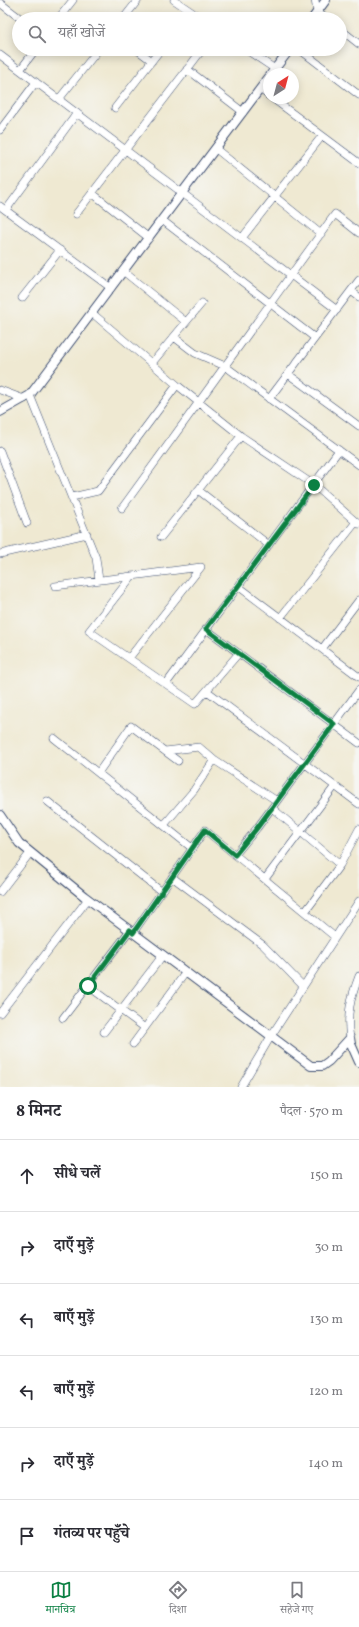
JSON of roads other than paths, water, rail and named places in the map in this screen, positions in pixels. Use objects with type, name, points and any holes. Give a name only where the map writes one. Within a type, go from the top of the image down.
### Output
[{"type":"street","points":[[64,12],[73,0]]},
{"type":"street","points":[[129,12],[138,0]]},
{"type":"street","points":[[174,0],[192,12]]},
{"type":"street","points":[[316,0],[317,12]]},
{"type":"street","points":[[317,12],[326,0]]},
{"type":"street","points":[[2,4],[12,12]]},
{"type":"street","points":[[347,35],[359,44]]},
{"type":"street","points":[[0,55],[337,310]]},
{"type":"street","points":[[20,70],[31,56]]},
{"type":"street","points":[[59,100],[94,56]]},
{"type":"street","points":[[145,56],[152,61]]},
{"type":"street","points":[[115,108],[156,56]]},
{"type":"street","points":[[76,214],[197,56]]},
{"type":"street","points":[[254,56],[268,68]]},
{"type":"street","points":[[276,68],[285,56]]},
{"type":"street","points":[[308,56],[359,94]]},
{"type":"street","points":[[187,69],[243,112]]},
{"type":"street","points":[[0,130],[36,82]]},
{"type":"street","points":[[0,412],[27,397],[111,288],[263,85]]},
{"type":"street","points":[[280,104],[359,163]]},
{"type":"street","points":[[78,113],[3,208],[111,288]]},
{"type":"street","points":[[242,238],[322,136]]},
{"type":"street","points":[[216,149],[321,234]]},
{"type":"street","points":[[92,193],[148,238]]},
{"type":"street","points":[[122,508],[335,214],[359,233]]},
{"type":"street","points":[[162,220],[315,338]]},
{"type":"street","points":[[22,298],[60,250]]},
{"type":"street","points":[[123,271],[186,322]]},
{"type":"street","points":[[269,398],[359,280]]},
{"type":"street","points":[[351,291],[359,297]]},
{"type":"street","points":[[152,363],[202,303]]},
{"type":"street","points":[[92,313],[177,385],[241,436],[314,485],[358,523],[280,618]]},
{"type":"street","points":[[174,337],[195,354],[225,366],[359,465]]},
{"type":"street","points":[[288,374],[359,426]]},
{"type":"street","points":[[72,497],[98,491],[177,385]]},
{"type":"street","points":[[0,390],[27,397]]},
{"type":"street","points":[[27,397],[87,534],[96,558],[99,580]]},
{"type":"street","points":[[161,537],[241,436]]},
{"type":"street","points":[[166,684],[339,450]]},
{"type":"street","points":[[0,451],[27,523]]},
{"type":"street","points":[[198,490],[269,545]]},
{"type":"street","points":[[0,554],[87,534]]},
{"type":"street","points":[[55,586],[201,567],[129,658]]},
{"type":"street","points":[[132,576],[89,631],[196,704],[239,653]]},
{"type":"street","points":[[238,586],[359,677]]},
{"type":"street","points":[[322,649],[359,600]]},
{"type":"street","points":[[206,629],[359,743]]},
{"type":"street","points":[[235,855],[272,808],[359,690]]},
{"type":"street","points":[[207,691],[359,804]]},
{"type":"street","points":[[98,773],[131,726],[178,761]]},
{"type":"street","points":[[54,738],[192,848]]},
{"type":"street","points":[[165,751],[199,748],[214,760],[277,801]]},
{"type":"street","points":[[164,825],[194,790],[214,760]]},
{"type":"street","points":[[265,879],[335,786]]},
{"type":"street","points":[[47,802],[162,892]]},
{"type":"street","points":[[272,808],[340,865]]},
{"type":"street","points":[[0,815],[18,843],[30,853],[88,899],[311,1066],[322,1066],[350,1038]]},
{"type":"street","points":[[305,912],[340,865],[359,828]]},
{"type":"street","points":[[62,1018],[132,932],[205,830],[335,937]]},
{"type":"street","points":[[0,892],[30,853]]},
{"type":"street","points":[[172,877],[263,945],[303,986]]},
{"type":"street","points":[[0,1013],[88,899]]},
{"type":"street","points":[[241,1087],[271,1036],[359,901]]},
{"type":"street","points":[[104,1032],[163,955]]},
{"type":"street","points":[[133,1044],[186,972]]},
{"type":"street","points":[[359,976],[349,1004],[347,1024],[351,1044],[359,1062]]},
{"type":"street","points":[[88,986],[145,1028]]}]
